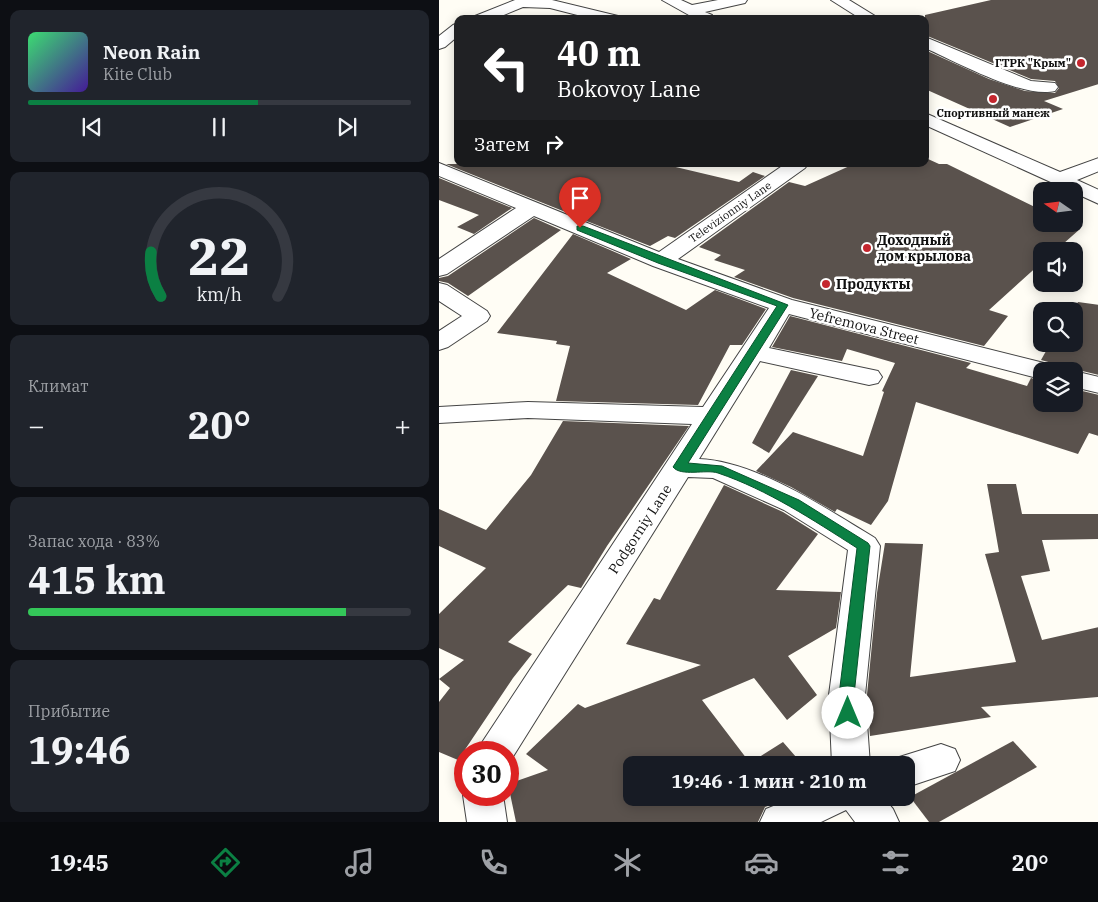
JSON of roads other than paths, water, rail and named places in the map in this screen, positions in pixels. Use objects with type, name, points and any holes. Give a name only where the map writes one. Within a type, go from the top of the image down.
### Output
[{"type":"street","points":[[669,0],[700,15]]},
{"type":"street","points":[[691,10],[740,0]]},
{"type":"street","points":[[837,0],[865,15]]},
{"type":"street","points":[[490,15],[521,3],[550,4],[596,15]]},
{"type":"street","points":[[439,44],[454,31]]},
{"type":"street","points":[[929,44],[1028,86],[1049,87]]},
{"type":"street","points":[[929,120],[1097,196]]},
{"type":"street","points":[[439,169],[454,163]]},
{"type":"street","points":[[1059,180],[1098,164]]},
{"type":"street","name":"Televizionniy Lane","points":[[661,261],[794,167]]},
{"type":"street","name":"Yefremova Street","points":[[439,169],[661,261],[783,305],[1033,368]]},
{"type":"street","points":[[439,269],[531,208]]},
{"type":"street","points":[[439,290],[477,316],[439,342]]},
{"type":"street","name":"Podgorniy Lane","points":[[503,741],[783,305]]},
{"type":"street","points":[[753,352],[869,377]]},
{"type":"street","points":[[1083,381],[1098,385]]},
{"type":"street","points":[[439,415],[528,410],[712,416]]},
{"type":"street","points":[[679,467],[718,469],[795,503],[864,546],[847,695],[850,756]]},
{"type":"street","points":[[485,806],[487,822]]},
{"type":"street","points":[[781,822],[816,806]]},
{"type":"street","points":[[866,806],[879,822]]},
{"type":"place","name":"ГТРК \"Крым\"","points":[[1081,63]]},
{"type":"place","name":"Спортивный манеж","points":[[993,99]]},
{"type":"place","name":"Доходный дом крылова","points":[[867,248]]},
{"type":"place","name":"Продукты","points":[[826,284]]}]
